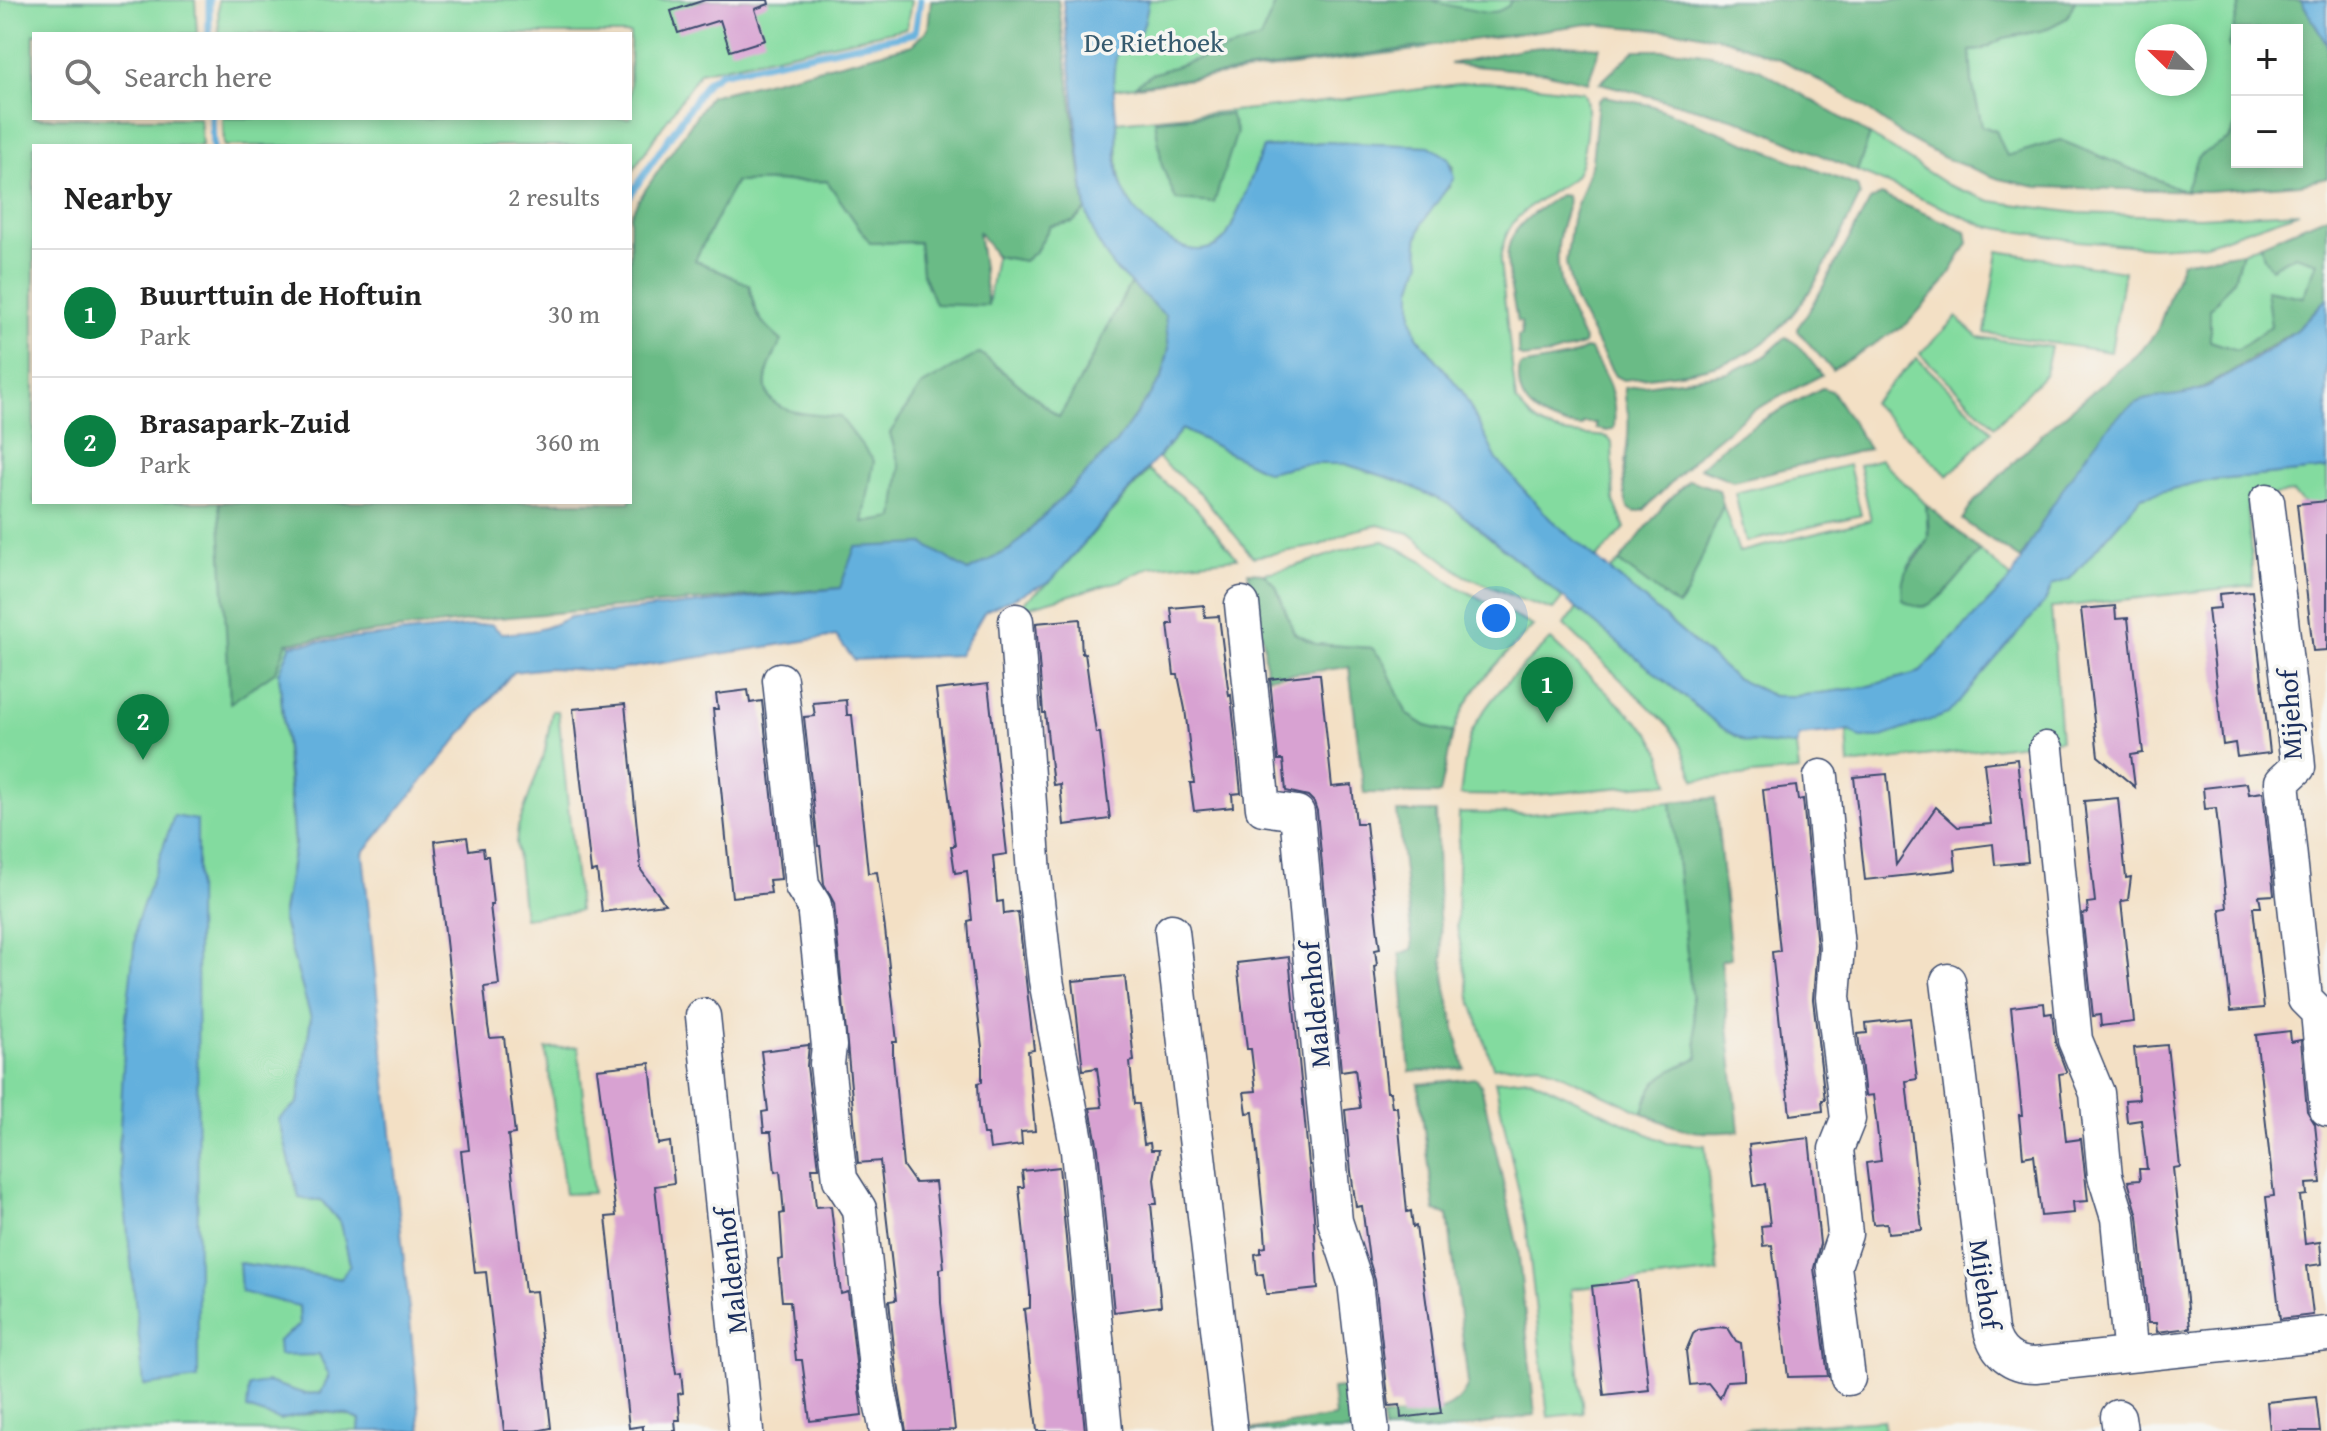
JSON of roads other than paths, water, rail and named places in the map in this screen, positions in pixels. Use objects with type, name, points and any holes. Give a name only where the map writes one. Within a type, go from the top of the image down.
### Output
[{"type":"street","name":"Mijehof","points":[[2267,501],[2298,767],[2282,782],[2305,999],[2318,1012],[2327,1109]]},
{"type":"street","name":"Maldenhof","points":[[1242,604],[1263,808],[1297,813],[1335,1221],[1355,1282],[1372,1431]]},
{"type":"street","points":[[1016,621],[1041,935],[1046,980],[1078,1151],[1105,1431]]},
{"type":"street","points":[[780,680],[802,886],[814,905],[840,1179],[859,1209],[878,1387],[887,1431]]},
{"type":"street","points":[[2046,749],[2075,1040],[2097,1093],[2105,1176],[2118,1218],[2129,1337]]},
{"type":"street","points":[[1821,777],[1837,947],[1833,997],[1848,1119],[1836,1149],[1845,1234],[1834,1266],[1848,1378]]},
{"type":"street","points":[[1172,931],[1230,1431]]},
{"type":"street","name":"Mijehof","points":[[1948,981],[1991,1330],[1996,1345],[2006,1357],[2020,1364],[2035,1365],[2327,1334]]},
{"type":"street","name":"Maldenhof","points":[[703,1016],[746,1431]]},
{"type":"water","points":[[1063,0],[1149,0],[1144,24],[1132,47],[1117,54],[1115,63],[1117,163],[1123,190],[1137,213],[1157,232],[1181,246],[1204,250],[1225,238],[1263,148],[1323,142],[1429,146],[1448,158],[1454,178],[1423,222],[1417,240],[1421,261],[1412,289],[1412,317],[1417,336],[1462,391],[1497,460],[1550,519],[1735,678],[1773,696],[1866,687],[1920,672],[2012,578],[2066,484],[2084,457],[2119,416],[2141,401],[2191,393],[2222,378],[2287,337],[2327,298],[2327,469],[2199,482],[2141,497],[2070,579],[2052,585],[2045,602],[1948,714],[1879,738],[1861,738],[1850,731],[1800,736],[1796,746],[1746,742],[1721,727],[1449,504],[1402,482],[1345,464],[1304,464],[1267,472],[1182,429],[1051,581],[985,611],[959,655],[854,660],[836,636],[610,671],[548,668],[513,672],[363,853],[421,1431],[359,1431],[360,1420],[345,1414],[317,1411],[280,1420],[247,1409],[249,1386],[268,1382],[305,1394],[321,1393],[329,1375],[319,1355],[279,1356],[278,1341],[300,1325],[299,1306],[241,1292],[239,1263],[341,1279],[350,1264],[341,1224],[322,1201],[299,1198],[279,1119],[298,1103],[311,1018],[282,918],[295,843],[279,673],[291,645],[491,624],[501,633],[521,632],[545,628],[570,617],[840,588],[855,547],[924,544],[968,571],[1011,549],[1115,444],[1162,378],[1169,348],[1165,315],[1113,267],[1095,237],[1086,210]]},
{"type":"water","points":[[2301,0],[2327,0],[2327,45]]},
{"type":"water","points":[[174,816],[197,820],[198,1379],[144,1386],[119,1149],[125,1027],[137,922]]},
{"type":"waterway","points":[[209,0],[209,32]]},
{"type":"waterway","points":[[632,192],[707,82],[720,73],[915,33],[920,0]]},
{"type":"waterway","points":[[212,120],[213,144]]},
{"type":"place","name":"Buurttuin de Hoftuin","points":[[1547,723]]},
{"type":"place","name":"Brasapark-Zuid","points":[[143,760]]},
{"type":"park label","name":"De Riethoek","points":[[1154,41]]}]
